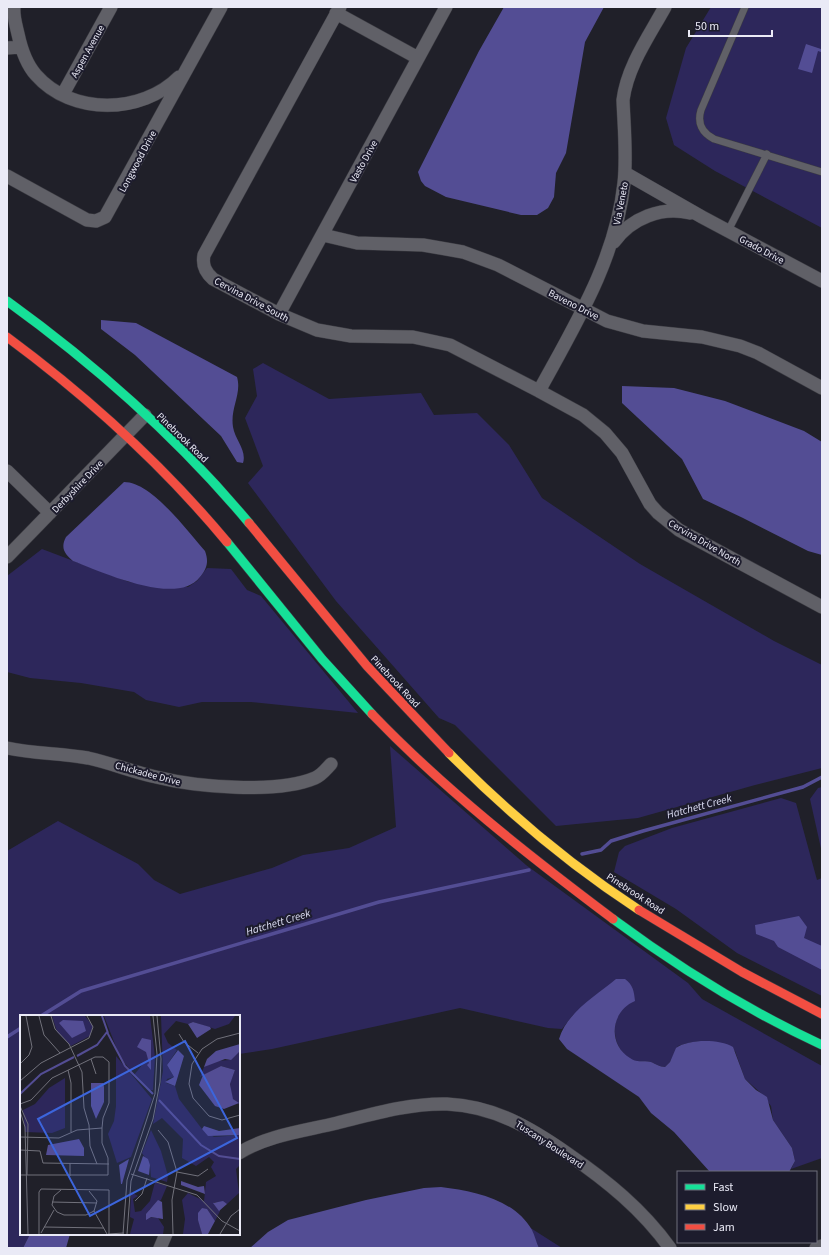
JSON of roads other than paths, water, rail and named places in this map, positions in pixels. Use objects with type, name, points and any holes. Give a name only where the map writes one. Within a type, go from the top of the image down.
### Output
[{"type":"street","points":[[14,7],[15,21],[21,47],[35,74],[46,85],[76,100],[96,105],[126,104],[156,94],[176,81],[186,70]]},
{"type":"street","name":"Aspen Avenue","points":[[63,94],[111,7]]},
{"type":"street","name":"Longwood Drive","points":[[7,176],[87,220],[101,220],[110,212],[221,7]]},
{"type":"street","name":"Vasto Drive","points":[[279,314],[446,7]]},
{"type":"street","name":"Via Veneto","points":[[539,391],[583,309],[608,254],[621,203],[625,173],[623,100],[625,87],[634,65],[665,7]]},
{"type":"street","points":[[338,10],[418,58]]},
{"type":"street","name":"Cervina Drive South","points":[[338,10],[204,254],[204,269],[213,279],[279,314],[316,330],[351,336],[413,338],[450,345],[539,391]]},
{"type":"street","points":[[7,48],[21,47]]},
{"type":"street","name":"Grado Drive","points":[[625,173],[702,217],[822,281]]},
{"type":"street","name":"Grado Drive","points":[[608,254],[613,243],[625,229],[644,218],[663,212],[674,211],[702,217]]},
{"type":"street","name":"Baveno Drive","points":[[322,235],[356,243],[423,245],[463,252],[498,265],[607,321],[643,331],[702,337],[740,346],[758,353],[822,388]]},
{"type":"street","name":"Pinebrook Road","points":[[7,301],[81,357],[196,464],[238,509],[345,641],[386,687],[449,752],[518,818],[581,869],[616,894],[721,960],[822,1014]]},
{"type":"street","points":[[7,337],[76,391],[126,435],[204,515],[321,657],[361,703],[439,781],[554,874],[676,964],[728,997],[822,1046]]},
{"type":"street","name":"Cervina Drive North","points":[[539,391],[583,415],[605,433],[622,453],[650,504],[668,522],[679,530],[822,607]]},
{"type":"street","name":"Derbyshire Drive","points":[[7,557],[145,415]]},
{"type":"street","points":[[7,471],[50,513]]},
{"type":"street","name":"Chickadee Drive","points":[[7,748],[35,753],[81,757],[107,762],[162,778],[222,786],[259,786],[296,783],[320,775],[331,764]]},
{"type":"street","name":"Tuscany Boulevard","points":[[240,1153],[274,1138],[412,1106],[447,1104],[480,1109],[496,1113],[524,1125],[610,1183],[649,1221],[670,1248]]},
{"type":"street","points":[[160,1248],[166,1235]]},
{"type":"street","points":[[816,1248],[822,1246]]},
{"type":"lane","points":[[745,7],[702,110],[700,124],[704,131],[714,139],[822,172]]},
{"type":"lane","points":[[728,231],[767,154]]},
{"type":"waterway","name":"Hatchett Creek","points":[[582,854],[601,850],[611,841],[643,831],[803,787],[822,777]]},
{"type":"waterway","name":"Hatchett Creek","points":[[43,1015],[81,991],[379,902],[529,870]]},
{"type":"waterway","name":"Hatchett Creek","points":[[7,1037],[20,1029]]}]
